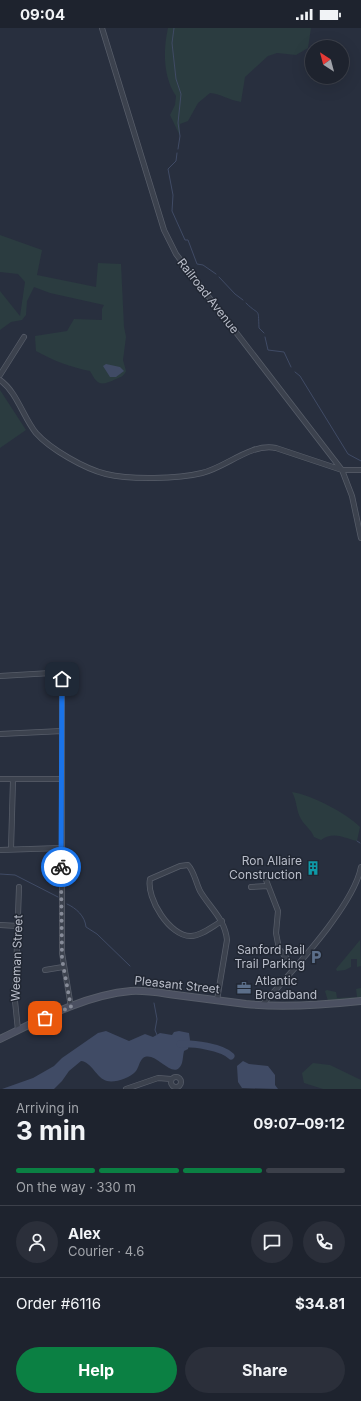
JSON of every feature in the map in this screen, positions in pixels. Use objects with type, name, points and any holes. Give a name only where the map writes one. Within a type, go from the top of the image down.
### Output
[{"type":"main road","name":"Pleasant Street","points":[[0,1039],[71,1007],[105,996],[138,991],[263,1004],[310,1006],[361,1001]]},
{"type":"street","name":"Railroad Avenue","points":[[102,28],[160,221],[171,246],[342,470],[352,496],[361,538]]},
{"type":"street","points":[[0,375],[24,337]]},
{"type":"street","points":[[0,380],[8,389],[28,423],[41,438],[60,452],[105,474],[134,477],[191,475],[210,470],[254,450],[267,447],[276,448],[342,470],[361,470]]},
{"type":"street","points":[[0,676],[51,673],[60,676],[62,682],[61,848],[63,967],[71,1007]]},
{"type":"street","points":[[0,734],[62,731]]},
{"type":"street","points":[[0,779],[62,779]]},
{"type":"street","points":[[11,849],[13,780]]},
{"type":"street","points":[[0,850],[61,848]]},
{"type":"street","points":[[218,1000],[228,940],[227,932],[222,921],[201,893],[190,867],[187,865],[152,878],[150,881],[152,896],[158,910],[171,927],[178,933],[186,936],[196,935],[222,921]]},
{"type":"street","points":[[263,1004],[346,902],[357,882],[361,867]]},
{"type":"street","points":[[266,880],[278,911],[276,933],[279,949],[294,967]]},
{"type":"street","points":[[251,887],[268,886]]},
{"type":"street","name":"Weeman Street","points":[[18,1030],[15,1001],[19,887]]},
{"type":"street","points":[[0,925],[18,926]]},
{"type":"street","points":[[45,970],[63,967]]},
{"type":"street","points":[[126,1089],[158,1078],[171,1079]]},
{"type":"shaded area","points":[[168,28],[311,28],[309,40],[305,40],[305,50],[296,55],[277,53],[268,56],[245,77],[241,102],[210,93],[198,103],[188,121],[180,124],[180,136],[170,115],[175,105],[176,96],[166,72],[166,36]]},
{"type":"shaded area","points":[[0,235],[42,250],[37,275],[96,287],[98,263],[121,264],[124,327],[126,337],[123,360],[126,371],[123,375],[103,384],[95,380],[90,371],[62,363],[36,351],[35,336],[67,331],[74,319],[102,320],[102,309],[104,305],[50,293],[34,287],[27,301],[26,315],[22,320],[11,322],[0,330],[0,291],[20,316],[25,282],[18,274],[0,272]]},
{"type":"shaded area","points":[[0,390],[26,430],[0,448]]},
{"type":"shaded area","points":[[292,792],[319,801],[338,811],[354,822],[360,827],[357,841],[334,836],[326,837],[321,840],[314,837],[299,816]]},
{"type":"shaded area","points":[[360,940],[361,966],[357,967],[357,959],[351,959],[351,967],[345,970],[337,971],[336,969]]},
{"type":"shaded area","points":[[361,988],[361,997],[328,1001],[325,991],[336,992],[337,998],[357,997],[356,989]]},
{"type":"shaded area","points":[[313,1063],[330,1065],[361,1080],[361,1089],[323,1089],[304,1083],[302,1073]]},
{"type":"water","points":[[106,364],[120,367],[124,371],[116,377],[110,377],[103,366]]},
{"type":"water","points":[[106,1031],[129,1041],[145,1034],[153,1037],[160,1033],[172,1035],[174,1032],[179,1031],[189,1033],[190,1040],[188,1049],[184,1051],[182,1063],[179,1068],[174,1070],[148,1056],[143,1058],[136,1071],[130,1076],[118,1081],[107,1081],[100,1077],[88,1064],[81,1061],[69,1071],[54,1089],[2,1089],[33,1078],[54,1066],[62,1058],[98,1033]]},
{"type":"water","points":[[243,1061],[249,1064],[268,1066],[275,1075],[275,1085],[278,1089],[242,1088],[238,1082],[237,1066]]},
{"type":"waterway","points":[[174,28],[172,43],[176,79],[181,94],[178,123],[180,136],[178,149]]},
{"type":"waterway","points":[[177,153],[176,161],[168,169],[173,195],[172,211],[185,240],[188,240],[197,264],[203,265],[216,274]]},
{"type":"waterway","points":[[219,277],[235,294],[243,300]]},
{"type":"waterway","points":[[246,303],[257,312],[259,317],[259,328],[264,333]]},
{"type":"waterway","points":[[265,337],[268,350],[284,352],[291,367]]},
{"type":"waterway","points":[[295,372],[300,376],[348,454],[361,461]]},
{"type":"waterway","points":[[0,874],[15,875],[58,897]]},
{"type":"waterway","points":[[67,904],[80,913],[84,919],[86,927],[97,934],[130,966]]},
{"type":"waterway","points":[[154,1003],[157,1019],[155,1030],[157,1035]]},
{"type":"waterway","points":[[180,1044],[207,1046],[221,1050],[231,1056]]},
{"type":"way so far","points":[[45,1018],[71,1007],[62,959],[61,867]]},
{"type":"place","name":"Ron Allaire Construction","points":[[313,868]]},
{"type":"place","name":"Sanford Rail Trail Parking","points":[[316,957]]},
{"type":"place","name":"Atlantic Broadband","points":[[244,988]]},
{"type":"route","points":[[61,867],[62,679]]}]
